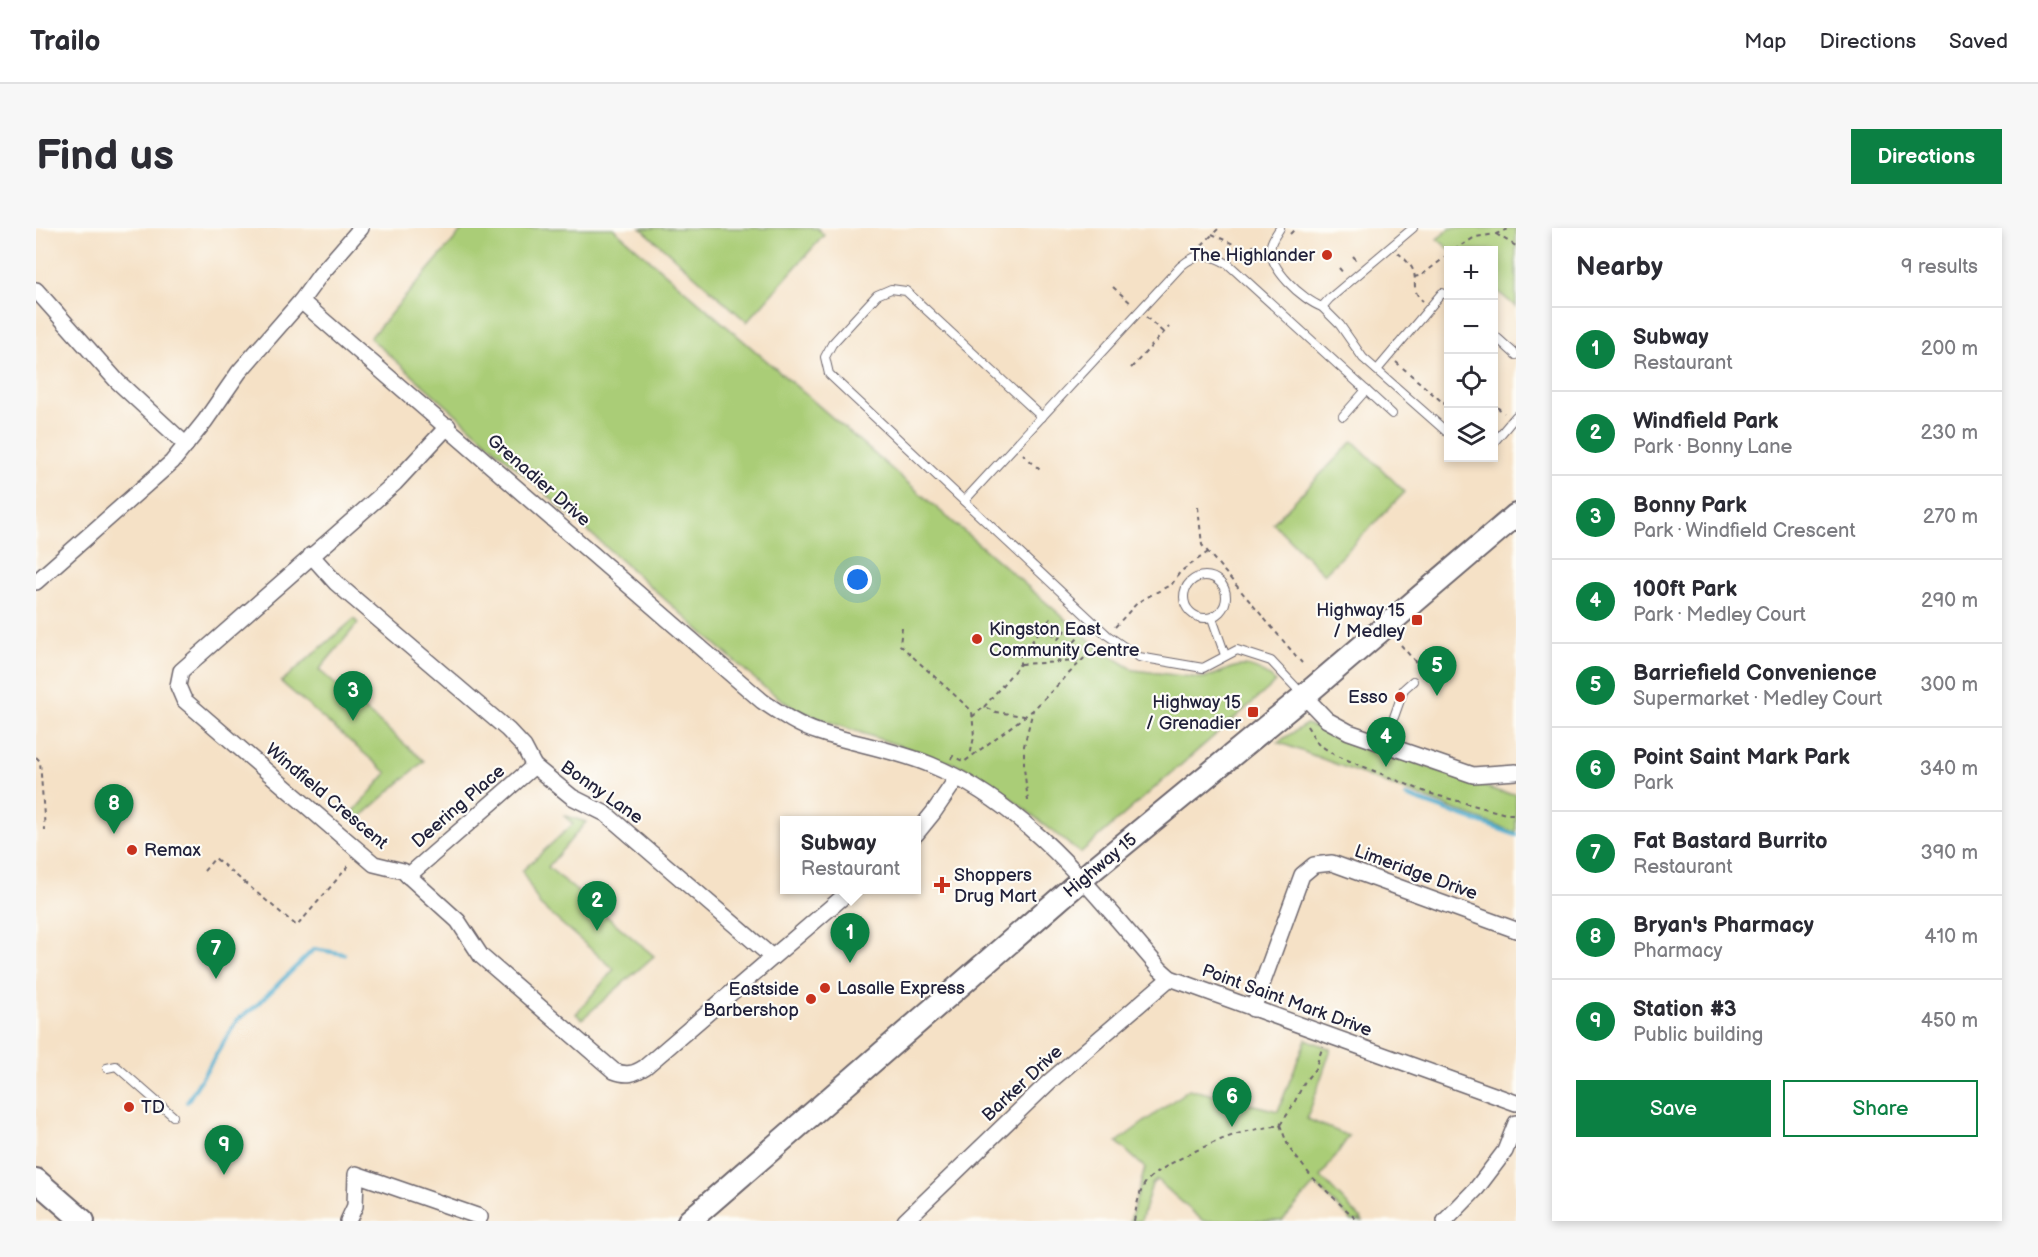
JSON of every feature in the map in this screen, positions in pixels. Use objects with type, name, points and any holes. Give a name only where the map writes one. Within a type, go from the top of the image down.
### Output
[{"type":"main road","name":"Highway 15","points":[[689,1221],[1082,879],[1304,696],[1516,515]]},
{"type":"main road","points":[[36,1180],[83,1221]]},
{"type":"street","points":[[36,582],[172,462],[239,372],[361,228]]},
{"type":"street","points":[[36,290],[117,381],[186,446]]},
{"type":"street","name":"Grenadier Drive","points":[[301,301],[448,426],[762,701],[791,720],[817,731],[931,765],[981,792],[1024,823],[1064,859],[1082,879]]},
{"type":"street","name":"Windfield Crescent","points":[[448,426],[395,483],[181,671],[178,686],[184,700],[374,864],[396,869],[408,876],[458,921],[481,956],[614,1071],[625,1075],[635,1073],[645,1067],[846,894]]},
{"type":"street","name":"Bonny Lane","points":[[311,555],[336,583],[508,730],[524,747],[534,766],[572,797],[606,814],[772,957]]},
{"type":"street","points":[[1304,696],[1327,720],[1349,732],[1473,775],[1516,772]]},
{"type":"street","name":"Deering Place","points":[[408,876],[534,766]]},
{"type":"street","points":[[921,828],[933,813],[950,775]]},
{"type":"street","name":"Limeridge Drive","points":[[1253,1009],[1302,875],[1314,864],[1332,863],[1516,930]]},
{"type":"street","name":"Point Saint Mark Drive","points":[[1082,879],[1170,978],[1516,1103]]},
{"type":"street","name":"Barker Drive","points":[[904,1221],[1049,1082],[1170,978]]},
{"type":"street","points":[[1445,1221],[1477,1188],[1505,1150],[1516,1123]]},
{"type":"street","points":[[348,1221],[355,1206],[356,1174],[480,1217]]},
{"type":"lane","points":[[1280,228],[1271,243],[1271,252],[1274,262],[1285,279],[1311,303],[1322,308],[1340,326],[1363,358],[1444,429]]},
{"type":"lane","points":[[1322,308],[1329,299],[1413,228]]},
{"type":"lane","points":[[964,501],[1193,256],[1212,255],[1228,264],[1392,414]]},
{"type":"lane","points":[[1042,417],[906,291],[891,289],[878,295],[832,344],[825,357],[830,374],[1107,635],[1139,657],[1203,668],[1237,650],[1271,661],[1304,696]]},
{"type":"lane","points":[[1377,370],[1442,293],[1444,294]]},
{"type":"lane","points":[[1498,339],[1516,355]]},
{"type":"lane","points":[[1343,416],[1366,390]]},
{"type":"lane","points":[[1498,437],[1516,416]]},
{"type":"lane","points":[[1207,576],[1220,582],[1226,596],[1223,609],[1212,618],[1199,618],[1193,615],[1185,605],[1185,591],[1188,584],[1200,577],[1207,576]]},
{"type":"lane","points":[[1212,618],[1225,655]]},
{"type":"lane","points":[[1394,717],[1404,689],[1413,681]]},
{"type":"lane","points":[[107,1068],[116,1066],[173,1116]]},
{"type":"path","points":[[1193,256],[1219,228]]},
{"type":"path","points":[[1460,246],[1475,237],[1496,234],[1511,228]]},
{"type":"path","points":[[1212,234],[1246,250],[1252,246],[1263,247]]},
{"type":"path","points":[[1496,234],[1516,246]]},
{"type":"path","points":[[1353,256],[1359,265]]},
{"type":"path","points":[[1414,277],[1422,275],[1444,258]]},
{"type":"path","points":[[1405,260],[1413,270],[1414,288],[1417,295]]},
{"type":"path","points":[[1339,268],[1346,276]]},
{"type":"path","points":[[1131,368],[1169,327]]},
{"type":"path","points":[[1396,362],[1444,404]]},
{"type":"path","points":[[1498,408],[1507,415]]},
{"type":"path","points":[[1197,507],[1202,545],[1302,663]]},
{"type":"path","points":[[950,775],[952,756],[964,762],[1033,710],[1137,602],[1172,584],[1180,572],[1208,552]]},
{"type":"path","points":[[972,717],[984,707],[1020,664],[1020,656],[1052,617]]},
{"type":"path","points":[[1045,626],[1058,639],[1066,630]]},
{"type":"path","points":[[902,627],[900,645],[972,711],[974,737],[970,756]]},
{"type":"path","points":[[1056,662],[1077,638]]},
{"type":"path","points":[[1401,645],[1424,672]]},
{"type":"path","points":[[1020,664],[1082,661]]},
{"type":"path","points":[[984,707],[996,712],[1024,716]]},
{"type":"path","points":[[1028,801],[1024,746],[1033,710]]},
{"type":"path","points":[[1307,726],[1318,744],[1335,755],[1428,793],[1506,814],[1516,814]]},
{"type":"path","points":[[36,758],[40,761],[45,830]]},
{"type":"path","points":[[204,871],[215,858],[297,926],[354,860]]},
{"type":"path","points":[[1134,1221],[1144,1185],[1154,1175],[1176,1161],[1234,1135],[1280,1125],[1305,1081],[1315,1069],[1327,1035]]},
{"type":"path","points":[[1280,1125],[1289,1148],[1311,1176],[1359,1221]]},
{"type":"green space","points":[[464,228],[613,228],[1100,649],[1134,670],[1204,678],[1231,668],[1244,666],[1261,671],[1276,682],[1080,853],[1002,791],[963,767],[794,708],[765,688],[370,338]]},
{"type":"green space","points":[[641,228],[817,228],[824,235],[747,322]]},
{"type":"green space","points":[[1451,228],[1516,228],[1516,307],[1498,291],[1498,246],[1446,246],[1437,239]]},
{"type":"green space","points":[[1353,441],[1405,492],[1324,574],[1273,523]]},
{"type":"green space","points":[[354,619],[358,623],[319,670],[424,761],[355,822],[349,817],[387,773],[281,682]]},
{"type":"green space","points":[[1306,724],[1500,792],[1516,794],[1516,833],[1278,742]]},
{"type":"green space","points":[[563,815],[586,822],[548,867],[654,956],[582,1019],[576,1014],[614,969],[540,905],[522,871],[573,824]]},
{"type":"green space","points":[[1306,1039],[1331,1049],[1307,1119],[1349,1136],[1321,1177],[1363,1221],[1352,1221],[1315,1184],[1282,1221],[1203,1221],[1157,1180],[1152,1184],[1141,1221],[1130,1221],[1145,1168],[1117,1142],[1189,1089],[1278,1111]]},
{"type":"waterway","points":[[1406,796],[1516,835]]},
{"type":"waterway","points":[[187,1102],[238,1019],[255,1007],[314,949],[344,954]]},
{"type":"place","name":"The Highlander","points":[[1327,255]]},
{"type":"place","name":"Highway 15 / Medley","points":[[1417,620]]},
{"type":"place","name":"Kingston East Community Centre","points":[[977,639]]},
{"type":"place","name":"Barriefield Convenience","points":[[1437,696]]},
{"type":"place","name":"Esso","points":[[1400,697]]},
{"type":"place","name":"Highway 15 / Grenadier","points":[[1253,712]]},
{"type":"place","name":"Bonny Park","points":[[353,721]]},
{"type":"place","name":"100ft Park","points":[[1386,767]]},
{"type":"place","name":"Bryan's Pharmacy","points":[[114,834]]},
{"type":"place","name":"Remax","points":[[132,850]]},
{"type":"place","name":"Shoppers Drug Mart","points":[[942,885]]},
{"type":"place","name":"Windfield Park","points":[[597,931]]},
{"type":"place","name":"Subway","points":[[850,963]]},
{"type":"place","name":"Fat Bastard Burrito","points":[[216,979]]},
{"type":"place","name":"Lasalle Express","points":[[825,988]]},
{"type":"place","name":"Eastside Barbershop","points":[[811,999]]},
{"type":"place","name":"TD","points":[[129,1107]]},
{"type":"place","name":"Point Saint Mark Park","points":[[1232,1127]]},
{"type":"place","name":"Station #3","points":[[224,1175]]}]
